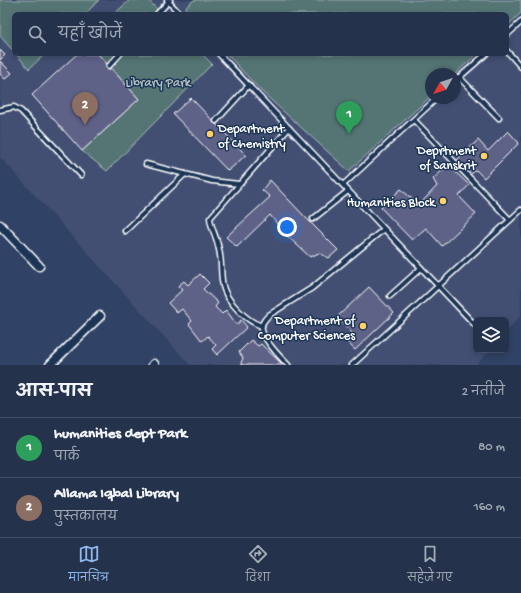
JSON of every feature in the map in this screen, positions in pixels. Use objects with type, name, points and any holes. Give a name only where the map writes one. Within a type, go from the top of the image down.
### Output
[{"type":"street","points":[[0,225],[39,266]]},
{"type":"street","points":[[50,365],[100,316]]},
{"type":"lane","points":[[159,12],[169,1],[178,12]]},
{"type":"lane","points":[[509,33],[521,22]]},
{"type":"lane","points":[[509,52],[521,67]]},
{"type":"lane","points":[[109,66],[118,56]]},
{"type":"lane","points":[[221,56],[473,323]]},
{"type":"lane","points":[[461,76],[484,56]]},
{"type":"lane","points":[[461,78],[499,118]]},
{"type":"lane","points":[[216,121],[249,85]]},
{"type":"lane","points":[[343,185],[431,104]]},
{"type":"lane","points":[[0,110],[14,107],[21,111],[81,175]]},
{"type":"lane","points":[[414,120],[510,220]]},
{"type":"lane","points":[[262,326],[247,320],[230,302],[222,289],[218,245],[210,225],[210,218],[289,128]]},
{"type":"lane","points":[[146,164],[212,181],[240,184]]},
{"type":"lane","points":[[125,230],[185,174]]},
{"type":"lane","points":[[313,219],[348,191]]},
{"type":"lane","points":[[352,365],[521,210]]},
{"type":"lane","points":[[288,365],[274,350],[262,331],[262,326],[269,314],[312,288],[384,230]]},
{"type":"lane","points":[[390,296],[421,268]]},
{"type":"shaded area","points":[[0,0],[521,0],[521,315],[509,329],[509,317],[473,317],[473,353],[487,353],[476,365],[190,365],[0,157]]},
{"type":"green space","points":[[0,0],[99,0],[87,12],[12,12],[12,50],[0,36]]},
{"type":"green space","points":[[130,0],[148,0],[160,12],[116,12]]},
{"type":"green space","points":[[194,0],[521,0],[521,13],[509,24],[509,12],[189,12],[185,8]]},
{"type":"green space","points":[[18,56],[43,56],[29,69]]},
{"type":"green space","name":"Library Park","points":[[100,56],[204,56],[212,64],[107,171],[82,151],[139,99]]},
{"type":"green space","points":[[229,56],[475,56],[461,69],[425,68],[425,101],[349,171],[261,91]]},
{"type":"building","points":[[0,50],[5,55],[0,60]]},
{"type":"building","points":[[75,56],[100,56],[139,99],[82,151],[32,95]]},
{"type":"building","points":[[0,61],[12,73],[5,79],[0,74]]},
{"type":"building","name":"Department of Chemistry","points":[[191,98],[246,155],[228,171],[173,114]]},
{"type":"building","name":"Deprtment of Sanskrit","points":[[508,131],[519,143],[484,178],[476,170],[470,175],[456,161],[478,140],[488,151]]},
{"type":"building","name":"Humanities Block","points":[[448,165],[469,185],[459,196],[476,214],[442,246],[426,228],[412,240],[381,208],[401,189],[419,205],[437,186],[433,179]]},
{"type":"building","points":[[270,180],[338,250],[329,258],[319,253],[310,257],[285,234],[270,215],[237,247],[226,237],[270,197],[262,190]]},
{"type":"building","points":[[200,274],[209,283],[203,289],[218,303],[215,307],[222,314],[226,310],[237,325],[241,320],[247,327],[217,355],[212,349],[216,345],[208,336],[202,341],[189,324],[192,321],[182,309],[177,313],[168,303],[182,290],[178,286],[184,281],[188,285]]},
{"type":"building","name":"Department of Computer Sciences","points":[[369,287],[394,313],[355,350],[347,342],[354,335],[337,317]]},
{"type":"building","points":[[251,340],[258,346],[261,344],[283,365],[242,365],[241,363],[243,358],[239,352]]},
{"type":"place","name":"Allama Iqbal Library","points":[[85,125]]},
{"type":"place","name":"Department of Chemistry","points":[[210,134]]},
{"type":"place","name":"humanities dept Park","points":[[349,134]]},
{"type":"place","name":"Deprtment of Sanskrit","points":[[484,156]]},
{"type":"place","name":"Humanities Block","points":[[443,201]]},
{"type":"place","name":"Department of Computer Sciences","points":[[363,326]]}]
